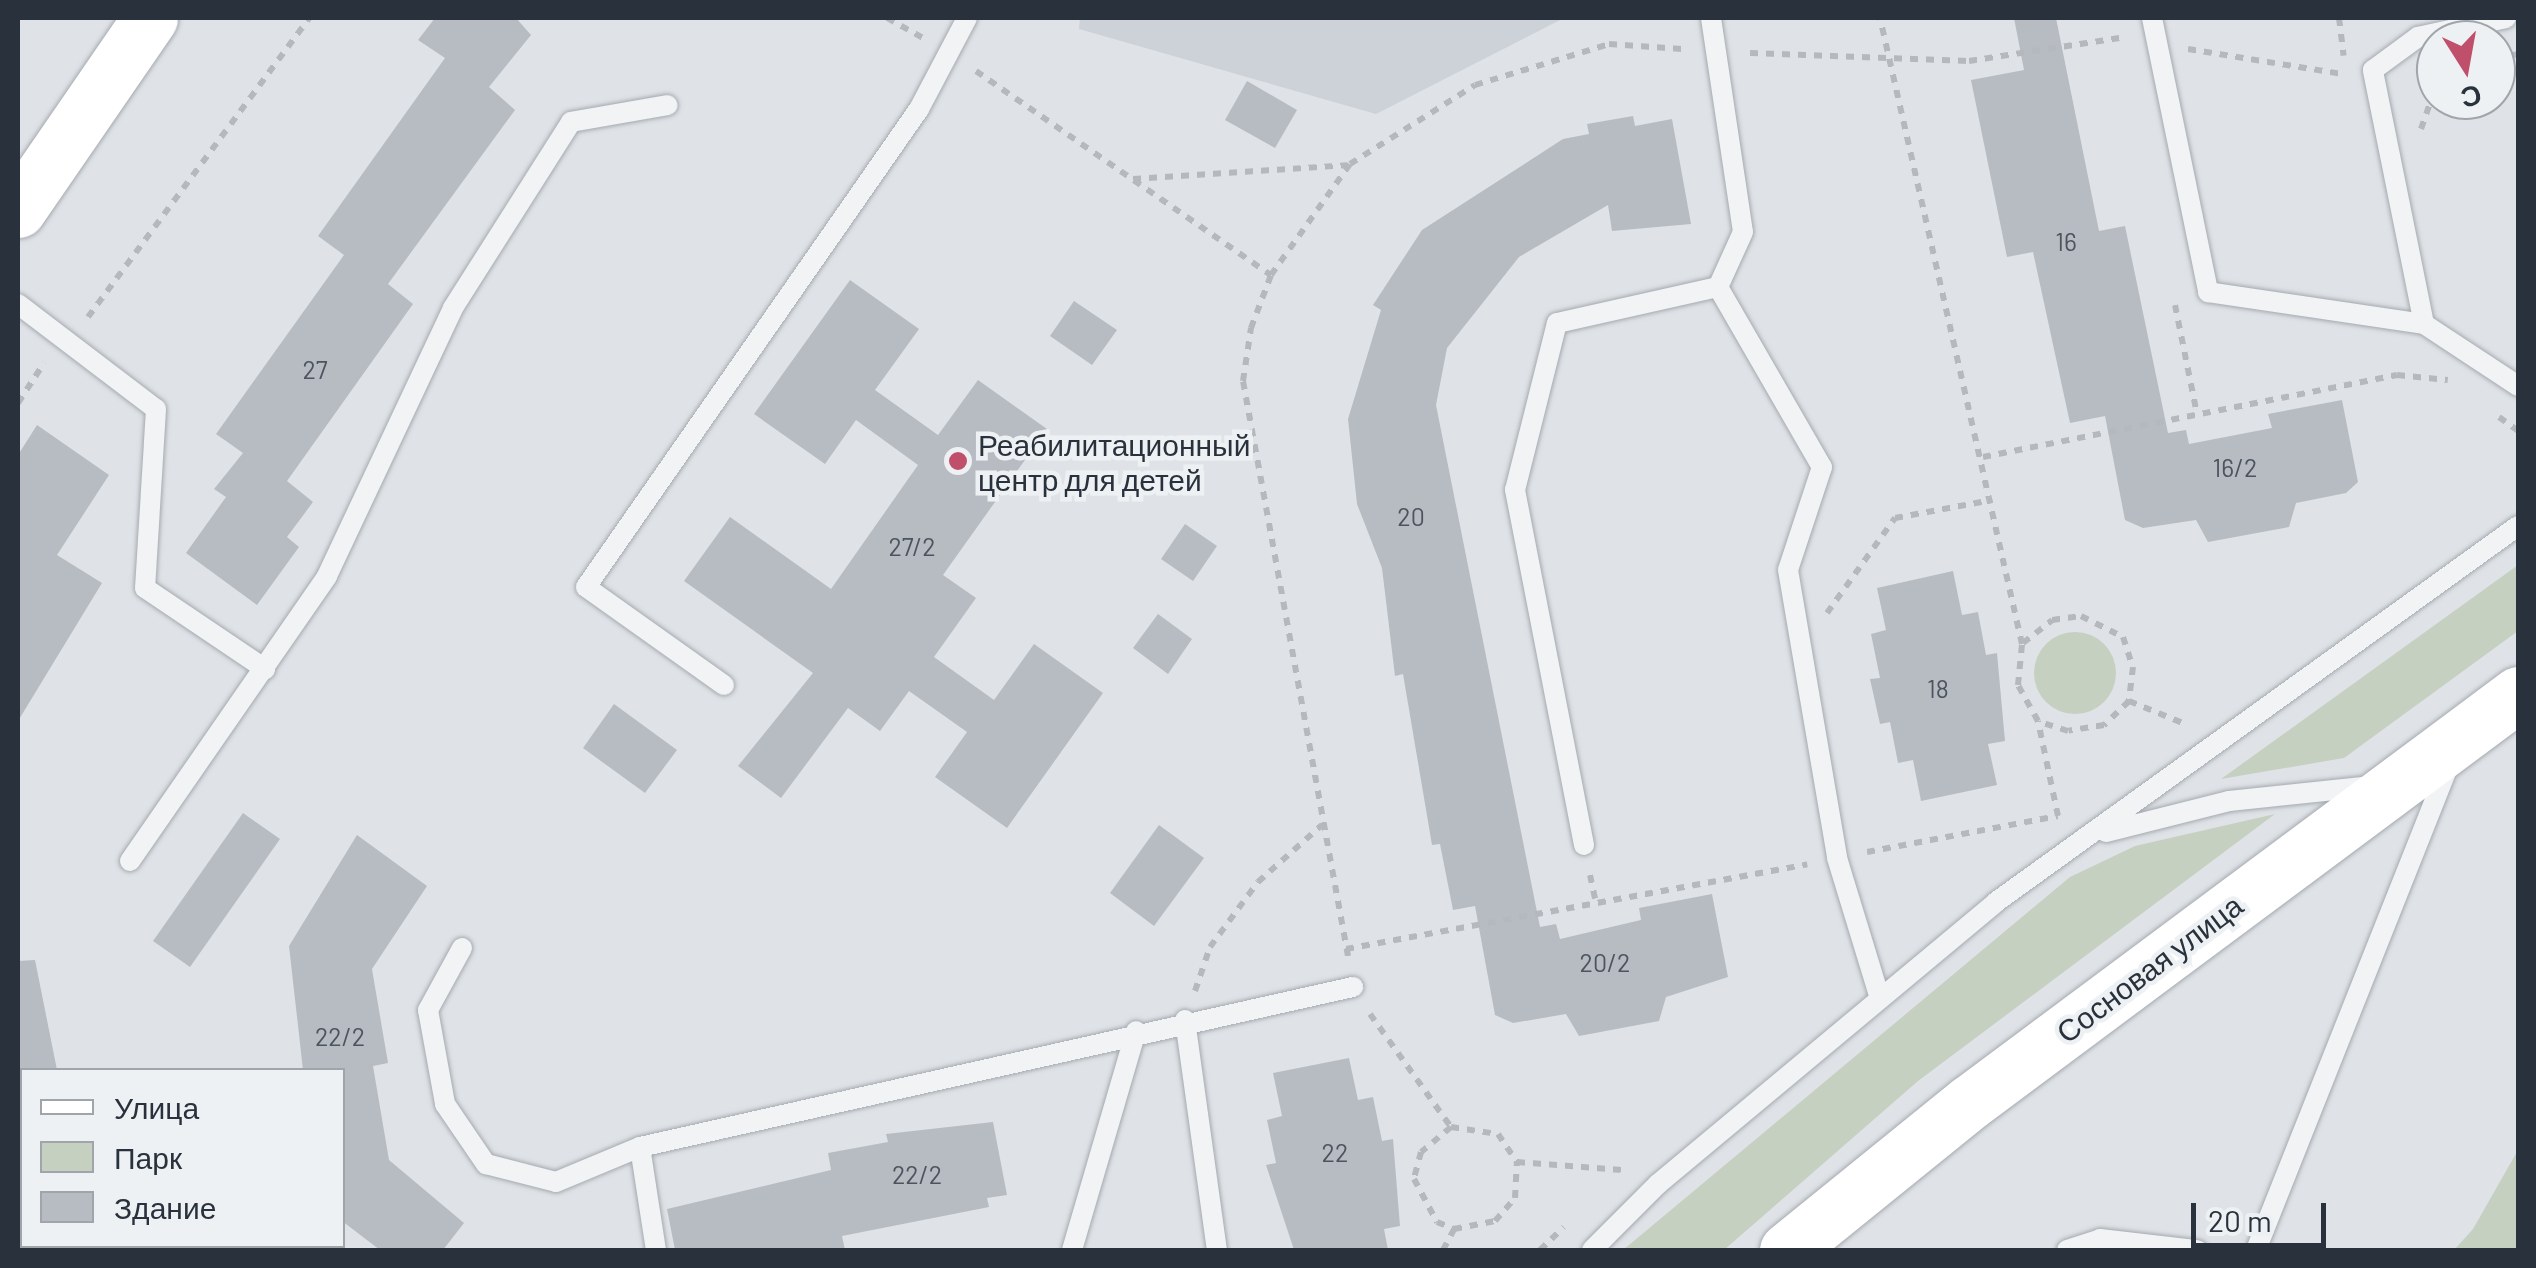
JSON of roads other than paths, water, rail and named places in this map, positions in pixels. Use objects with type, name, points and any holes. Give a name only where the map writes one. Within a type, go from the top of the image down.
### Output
[{"type":"street","points":[[18,210],[150,18]]},
{"type":"street","name":"Сосновая улица","points":[[1787,1250],[2394,784],[2518,694]]},
{"type":"lane","points":[[724,686],[586,587],[950,53],[967,18]]},
{"type":"lane","points":[[1711,18],[1743,232],[1718,287]]},
{"type":"lane","points":[[2152,18],[2208,292],[2424,324],[2518,386]]},
{"type":"lane","points":[[2424,324],[2373,70],[2418,36],[2506,18]]},
{"type":"lane","points":[[130,861],[327,576],[453,308],[572,122],[668,105]]},
{"type":"lane","points":[[1584,845],[1515,490],[1557,324],[1718,287]]},
{"type":"lane","points":[[1718,287],[1822,466],[1788,570],[1837,858],[1878,995]]},
{"type":"lane","points":[[18,304],[156,409],[145,588],[265,669]]},
{"type":"lane","points":[[1592,1250],[1878,995],[2087,838],[2518,526]]},
{"type":"lane","points":[[2256,1250],[2460,736]]},
{"type":"lane","points":[[2087,838],[2212,804],[2394,784]]},
{"type":"lane","points":[[462,948],[428,1010],[432,1052],[446,1104],[486,1164],[556,1182],[640,1147],[1185,1020],[1353,987]]},
{"type":"lane","points":[[1185,1020],[1217,1250]]},
{"type":"lane","points":[[1072,1250],[1136,1031]]},
{"type":"lane","points":[[640,1147],[656,1250]]},
{"type":"lane","points":[[2068,1250],[2100,1239],[2197,1250]]},
{"type":"place","name":"Реабилитационный центр для детей","points":[[958,461]]}]
